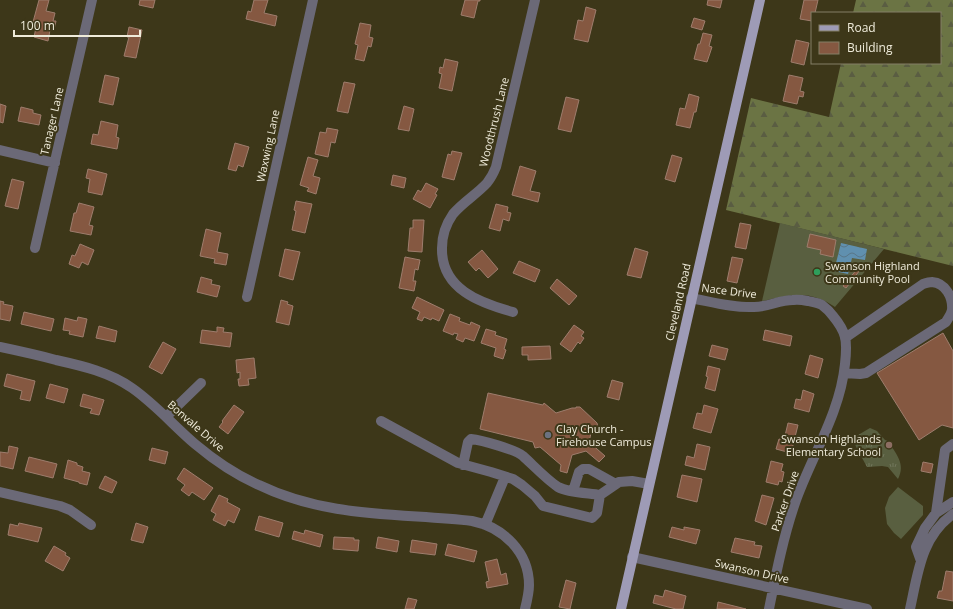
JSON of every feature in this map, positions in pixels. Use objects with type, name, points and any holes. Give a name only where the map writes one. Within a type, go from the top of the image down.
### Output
[{"type":"main road","name":"Cleveland Road","points":[[621,609],[760,0]]},
{"type":"street","name":"Tanager Lane","points":[[35,248],[92,0]]},
{"type":"street","name":"Waxwing Lane","points":[[248,297],[313,0]]},
{"type":"street","name":"Woodthrush Lane","points":[[513,312],[474,299],[462,291],[449,276],[444,265],[442,243],[444,231],[454,213],[487,183],[496,167],[535,0]]},
{"type":"street","points":[[0,150],[55,163]]},
{"type":"street","points":[[844,373],[866,373],[946,322],[952,310],[951,292],[938,283],[932,282],[923,284],[845,338]]},
{"type":"street","name":"Nace Drive","points":[[691,298],[754,308],[792,300],[813,302],[822,305],[837,320],[845,338],[846,352],[844,373],[836,405]]},
{"type":"street","name":"Bonvale Drive","points":[[0,346],[88,367],[100,371],[131,387],[146,398],[196,445],[215,460],[259,486],[317,506],[341,510],[472,521],[485,525],[501,533],[517,548],[526,565],[529,584],[528,598],[525,609]]},
{"type":"street","points":[[166,417],[201,383]]},
{"type":"street","name":"Parker Drive","points":[[768,609],[789,522],[796,501],[836,405]]},
{"type":"street","points":[[381,421],[458,463],[513,479],[535,496],[543,506],[592,518],[598,512],[600,495]]},
{"type":"street","points":[[463,465],[468,442],[471,439],[514,451],[522,455],[559,487],[573,491],[600,495],[619,482],[632,481],[649,484]]},
{"type":"street","points":[[936,513],[945,450],[953,444]]},
{"type":"street","points":[[573,491],[579,472],[583,469],[589,469],[616,484]]},
{"type":"street","points":[[485,525],[505,477]]},
{"type":"street","points":[[0,492],[60,506],[70,510],[91,525]]},
{"type":"street","points":[[921,561],[916,547],[925,528],[936,513],[953,502]]},
{"type":"street","points":[[910,609],[925,550],[932,535],[939,526],[953,514]]},
{"type":"street","name":"Swanson Drive","points":[[632,557],[867,609]]},
{"type":"green space","points":[[856,0],[953,0],[953,266],[726,210],[751,98],[829,117],[841,64],[941,64],[941,12],[853,12]]},
{"type":"green space","name":"Swanson Highland Community Pool","points":[[780,223],[884,249],[835,307],[826,301],[800,295],[762,301]]},
{"type":"green space","points":[[870,428],[877,431],[885,440],[888,441],[897,455],[901,469],[898,479],[888,467],[867,467],[853,438]]},
{"type":"green space","points":[[898,487],[923,506],[923,515],[901,539],[887,524],[885,508],[889,497]]},
{"type":"water","points":[[841,243],[867,249],[865,260],[852,258],[848,274],[834,271]]},
{"type":"building","points":[[39,0],[49,0],[46,11],[55,13],[53,21],[56,21],[54,30],[50,30],[48,41],[34,37],[37,23],[33,22]]},
{"type":"building","points":[[140,0],[155,0],[153,8],[139,5]]},
{"type":"building","points":[[254,0],[268,0],[264,13],[277,16],[275,26],[246,19],[248,11],[251,12]]},
{"type":"building","points":[[465,0],[480,0],[478,1],[474,18],[461,15]]},
{"type":"building","points":[[708,0],[722,0],[720,8],[707,5]]},
{"type":"building","points":[[804,0],[818,0],[815,12],[811,12],[811,21],[800,19]]},
{"type":"building","points":[[586,7],[596,10],[588,42],[574,39],[578,20],[583,21]]},
{"type":"building","points":[[694,18],[705,21],[702,30],[691,27]]},
{"type":"building","points":[[360,23],[371,25],[369,37],[373,38],[371,47],[368,46],[364,61],[355,59],[358,45],[355,44]]},
{"type":"building","points":[[129,27],[142,30],[136,58],[124,56],[129,37],[127,37]]},
{"type":"building","points":[[703,33],[712,35],[709,46],[712,47],[707,62],[694,59]]},
{"type":"building","points":[[796,40],[809,43],[804,65],[791,62]]},
{"type":"building","points":[[445,59],[458,62],[452,91],[439,88],[442,74],[439,73],[440,67],[443,68]]},
{"type":"building","points":[[105,75],[119,78],[113,105],[99,102]]},
{"type":"building","points":[[789,75],[803,78],[800,91],[804,92],[803,97],[799,96],[797,104],[783,101]]},
{"type":"building","points":[[344,82],[355,84],[348,113],[337,111]]},
{"type":"building","points":[[689,94],[699,97],[696,112],[694,112],[690,128],[676,125],[680,108],[685,109]]},
{"type":"building","points":[[566,97],[579,100],[571,132],[558,129]]},
{"type":"building","points":[[0,104],[6,106],[3,123],[0,122]]},
{"type":"building","points":[[404,106],[414,109],[409,131],[398,129]]},
{"type":"building","points":[[21,107],[33,110],[33,113],[41,115],[39,125],[18,121]]},
{"type":"building","points":[[101,121],[118,125],[116,137],[119,138],[117,149],[91,144],[93,134],[98,135]]},
{"type":"building","points":[[327,128],[338,130],[335,143],[331,142],[328,157],[315,154],[320,132],[326,133]]},
{"type":"building","points":[[235,143],[249,147],[243,167],[238,165],[236,171],[228,169]]},
{"type":"building","points":[[452,151],[462,153],[454,180],[442,177],[448,154],[451,155]]},
{"type":"building","points":[[672,155],[682,158],[675,182],[665,179]]},
{"type":"building","points":[[308,157],[318,160],[313,176],[320,178],[316,194],[307,191],[309,188],[300,185]]},
{"type":"building","points":[[520,166],[536,171],[530,191],[540,193],[538,202],[512,195]]},
{"type":"building","points":[[88,169],[107,174],[102,195],[88,192],[90,179],[86,178]]},
{"type":"building","points":[[393,175],[406,178],[404,188],[391,185]]},
{"type":"building","points":[[12,179],[24,182],[18,209],[5,206]]},
{"type":"building","points":[[426,183],[438,189],[435,194],[437,195],[430,208],[413,199],[418,190],[421,192]]},
{"type":"building","points":[[296,201],[312,204],[305,233],[292,230],[296,211],[294,210]]},
{"type":"building","points":[[79,203],[94,207],[89,225],[93,226],[91,235],[70,231],[74,213],[76,213]]},
{"type":"building","points":[[496,204],[508,207],[507,212],[511,213],[509,221],[503,219],[500,231],[489,228]]},
{"type":"building","points":[[413,220],[424,220],[422,252],[408,251],[410,228],[413,228]]},
{"type":"building","points":[[740,223],[751,225],[746,249],[735,247]]},
{"type":"building","points":[[206,229],[221,233],[217,252],[228,254],[226,265],[214,263],[215,259],[200,256]]},
{"type":"building","points":[[810,234],[836,240],[833,257],[820,254],[821,250],[807,247]]},
{"type":"building","points":[[80,244],[94,250],[88,265],[82,262],[79,268],[69,264],[72,255],[75,256]]},
{"type":"building","points":[[635,248],[648,252],[641,278],[627,275]]},
{"type":"building","points":[[285,249],[300,252],[293,280],[279,276]]},
{"type":"building","points":[[482,250],[498,269],[488,278],[479,268],[476,271],[468,262]]},
{"type":"building","points":[[405,257],[420,260],[418,270],[415,269],[413,281],[416,281],[414,291],[399,288]]},
{"type":"building","points":[[732,257],[743,259],[737,283],[727,281]]},
{"type":"building","points":[[519,261],[540,270],[535,282],[513,273]]},
{"type":"building","points":[[858,268],[860,270],[846,288],[843,286]]},
{"type":"building","points":[[201,277],[212,280],[211,284],[220,286],[217,297],[197,292]]},
{"type":"building","points":[[557,279],[577,296],[569,305],[550,288]]},
{"type":"building","points":[[417,297],[444,310],[439,321],[424,317],[422,321],[417,319],[420,312],[412,308]]},
{"type":"building","points":[[281,300],[288,302],[287,304],[293,306],[289,325],[276,322]]},
{"type":"building","points":[[0,301],[4,302],[3,304],[13,306],[10,321],[0,319]]},
{"type":"building","points":[[24,312],[54,319],[51,331],[21,324]]},
{"type":"building","points":[[450,314],[460,318],[459,321],[470,325],[471,322],[480,326],[474,341],[465,338],[463,342],[456,339],[458,334],[454,333],[453,335],[443,331]]},
{"type":"building","points":[[78,317],[87,319],[83,337],[69,334],[70,331],[63,330],[65,318],[77,321]]},
{"type":"building","points":[[574,325],[584,332],[581,336],[584,338],[580,344],[578,342],[571,352],[560,344]]},
{"type":"building","points":[[99,326],[117,331],[115,342],[96,338]]},
{"type":"building","points":[[217,327],[224,328],[223,332],[232,333],[230,347],[200,343],[202,330],[217,332]]},
{"type":"building","points":[[486,329],[496,332],[495,335],[507,339],[503,359],[494,356],[496,348],[481,343]]},
{"type":"building","points":[[765,330],[792,336],[790,346],[763,340]]},
{"type":"building","points":[[943,333],[953,351],[953,428],[942,425],[919,440],[877,373]]},
{"type":"building","points":[[163,342],[176,349],[162,374],[149,367]]},
{"type":"building","points":[[712,345],[728,349],[725,360],[709,356]]},
{"type":"building","points":[[550,346],[551,359],[528,360],[528,355],[522,355],[522,347]]},
{"type":"building","points":[[810,355],[823,359],[818,378],[805,374]]},
{"type":"building","points":[[254,358],[256,378],[248,379],[249,385],[239,386],[238,379],[240,379],[240,372],[237,373],[236,360]]},
{"type":"building","points":[[708,366],[720,369],[715,391],[705,388],[708,377],[706,376]]},
{"type":"building","points":[[7,374],[35,381],[30,401],[20,399],[22,391],[4,386]]},
{"type":"building","points":[[612,380],[623,383],[619,400],[607,397]]},
{"type":"building","points":[[50,384],[68,389],[64,403],[46,398]]},
{"type":"building","points":[[803,390],[814,394],[809,412],[794,408],[796,399],[801,400]]},
{"type":"building","name":"Clay Church - Firehouse Campus","points":[[488,393],[543,405],[544,403],[556,413],[580,407],[597,423],[598,427],[592,429],[589,442],[605,456],[599,462],[586,451],[572,455],[567,473],[560,471],[561,465],[540,447],[535,448],[533,442],[480,429]]},
{"type":"building","points":[[83,394],[104,400],[99,415],[90,413],[92,409],[80,406]]},
{"type":"building","points":[[234,405],[244,412],[228,434],[219,427]]},
{"type":"building","points":[[704,405],[718,409],[711,433],[693,428],[697,413],[702,414]]},
{"type":"building","points":[[788,423],[798,425],[791,453],[776,449],[779,439],[784,440]]},
{"type":"building","points":[[697,444],[710,447],[705,470],[685,465],[687,456],[694,458]]},
{"type":"building","points":[[9,446],[18,448],[13,469],[0,466],[0,452],[8,453]]},
{"type":"building","points":[[152,448],[168,452],[165,464],[149,460]]},
{"type":"building","points":[[29,457],[57,464],[53,478],[25,471]]},
{"type":"building","points":[[68,460],[83,467],[82,471],[90,473],[87,485],[64,478]]},
{"type":"building","points":[[771,461],[783,464],[781,471],[784,472],[782,482],[779,481],[778,485],[766,482]]},
{"type":"building","points":[[923,462],[933,464],[931,473],[921,471]]},
{"type":"building","points":[[184,468],[213,488],[204,500],[192,492],[189,496],[181,490],[185,485],[177,479]]},
{"type":"building","points":[[682,475],[702,479],[697,502],[677,497]]},
{"type":"building","points":[[105,476],[117,482],[112,493],[99,488]]},
{"type":"building","points":[[219,495],[228,499],[227,502],[240,509],[234,523],[228,520],[225,526],[213,520],[216,514],[211,511]]},
{"type":"building","points":[[762,495],[774,498],[766,525],[755,521]]},
{"type":"building","points":[[259,516],[283,523],[279,537],[255,530]]},
{"type":"building","points":[[19,523],[42,528],[38,542],[8,535],[10,524],[18,526]]},
{"type":"building","points":[[136,523],[148,527],[143,543],[131,540]]},
{"type":"building","points":[[672,527],[684,530],[684,527],[700,530],[696,544],[669,537]]},
{"type":"building","points":[[305,530],[323,535],[320,547],[292,539],[294,531],[304,534]]},
{"type":"building","points":[[334,537],[354,538],[354,540],[359,540],[358,551],[333,549]]},
{"type":"building","points":[[378,537],[399,541],[397,552],[376,548]]},
{"type":"building","points":[[735,538],[755,542],[754,545],[762,546],[759,558],[731,552]]},
{"type":"building","points":[[412,540],[437,544],[435,555],[410,552]]},
{"type":"building","points":[[448,544],[477,551],[474,562],[445,555]]},
{"type":"building","points":[[54,546],[66,553],[65,555],[70,558],[63,571],[45,561]]},
{"type":"building","points":[[497,559],[501,575],[506,573],[508,584],[487,588],[486,582],[489,581],[485,562]]},
{"type":"building","points":[[946,571],[953,572],[953,601],[937,598],[939,591],[942,591]]},
{"type":"building","points":[[566,580],[576,583],[570,609],[559,607]]},
{"type":"building","points":[[665,590],[686,596],[683,609],[676,609],[653,603],[655,595],[663,597]]},
{"type":"building","points":[[408,598],[417,600],[414,609],[405,609]]},
{"type":"building","points":[[718,602],[746,609],[717,609]]},
{"type":"place","name":"Swanson Highland Community Pool","points":[[817,272]]},
{"type":"place","name":"Clay Church - Firehouse Campus","points":[[548,435]]},
{"type":"place","name":"Swanson Highlands Elementary School","points":[[889,445]]}]
